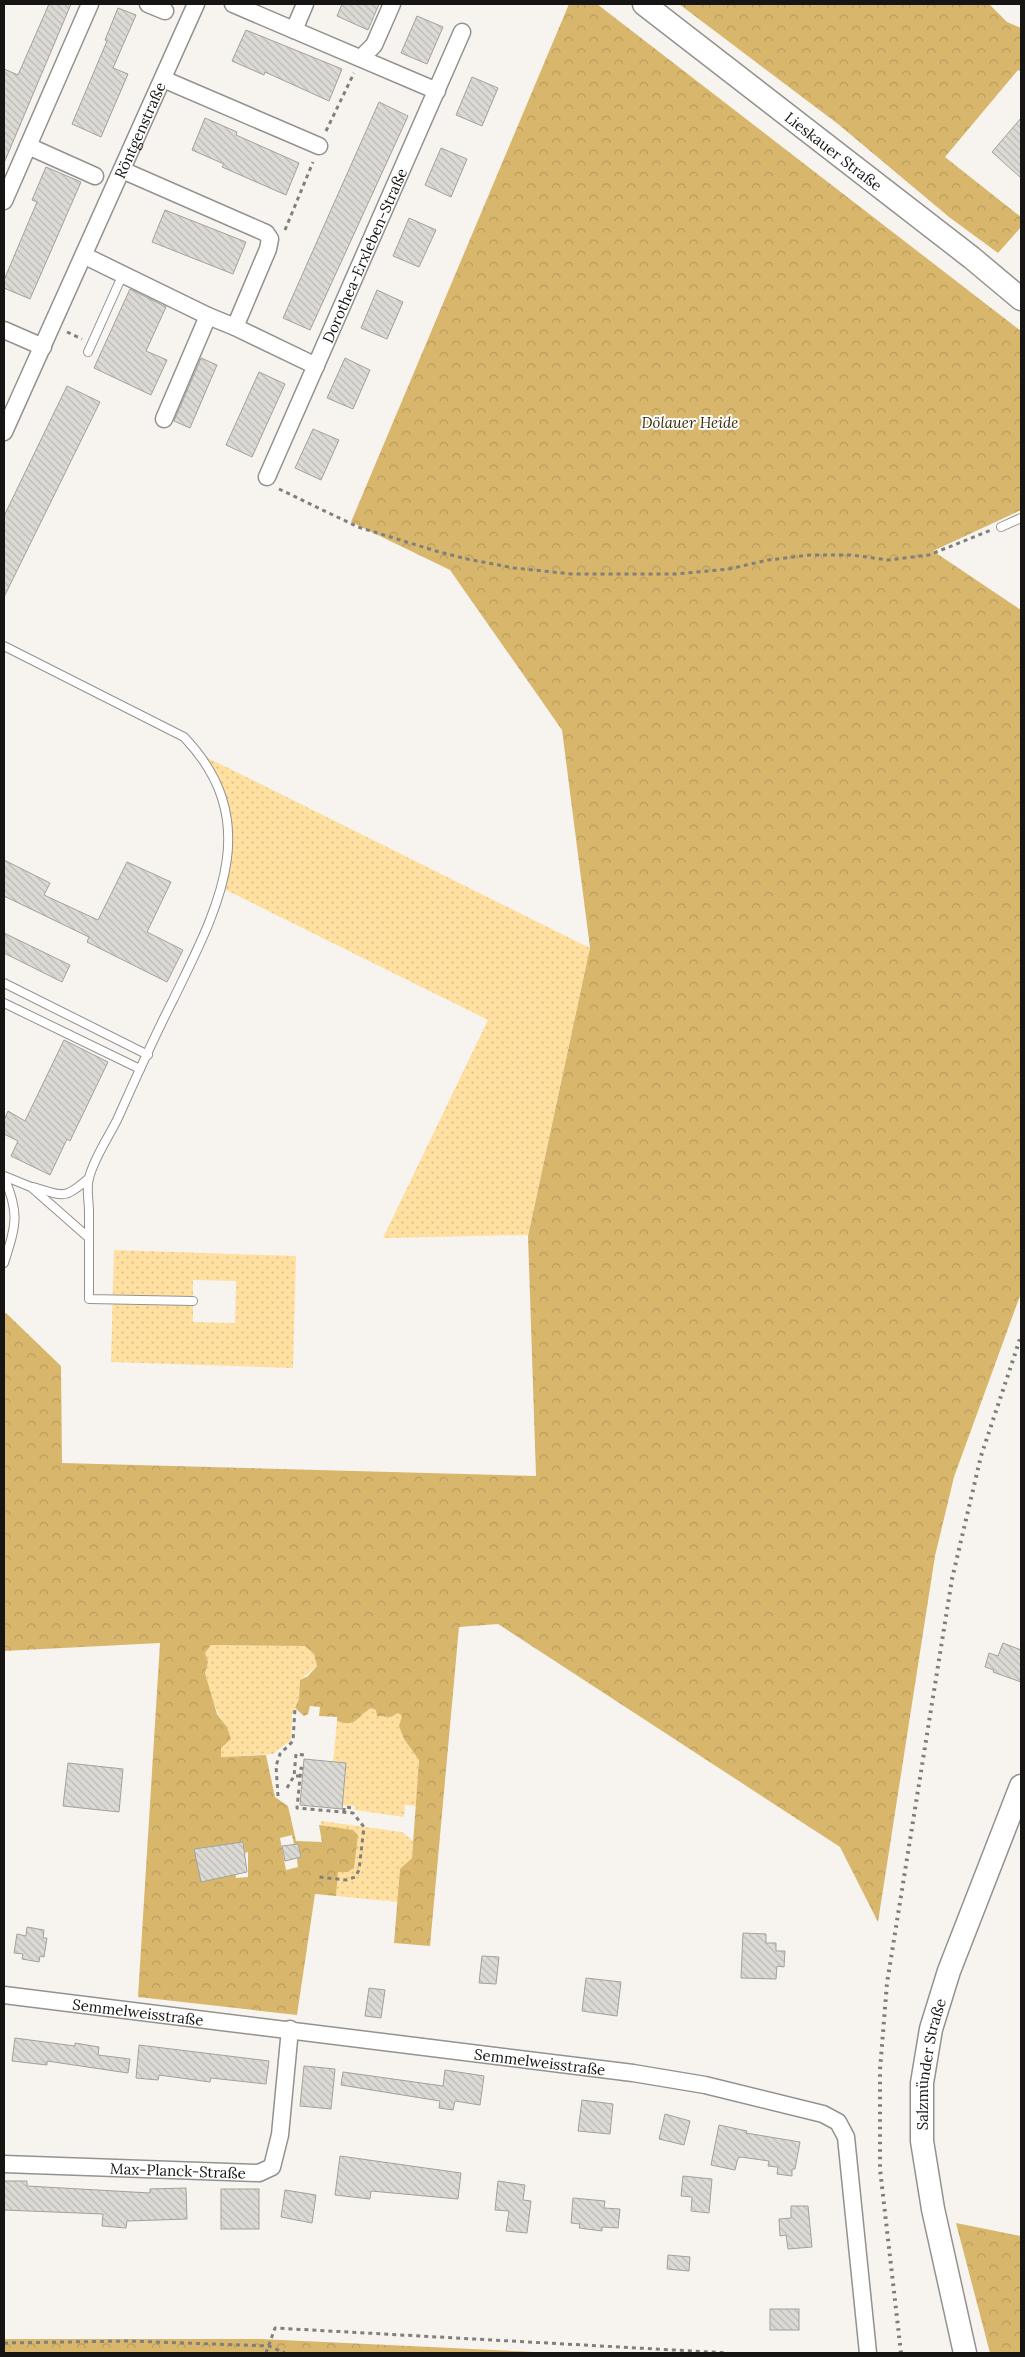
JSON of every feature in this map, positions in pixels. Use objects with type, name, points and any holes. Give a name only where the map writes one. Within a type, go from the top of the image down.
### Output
[{"type":"main road","name":"Lieskauer Straße","points":[[644,4],[972,258],[1021,299]]},
{"type":"main road","name":"Salzmünder Straße","points":[[965,2353],[933,2209],[922,2141],[922,2083],[932,2029],[949,1971],[1021,1786]]},
{"type":"street","points":[[4,201],[90,4]]},
{"type":"street","points":[[148,4],[165,11]]},
{"type":"street","name":"Röntgenstraße","points":[[4,432],[85,256],[196,4]]},
{"type":"street","points":[[233,4],[437,91]]},
{"type":"street","points":[[294,30],[305,4]]},
{"type":"street","points":[[361,58],[374,45],[392,4]]},
{"type":"street","name":"Dorothea-Erxleben-Straße","points":[[267,477],[462,32]]},
{"type":"street","points":[[163,79],[319,146]]},
{"type":"street","points":[[28,146],[95,176]]},
{"type":"street","points":[[122,170],[266,234],[270,239],[236,327]]},
{"type":"street","points":[[85,256],[316,366]]},
{"type":"street","points":[[164,419],[208,316]]},
{"type":"street","points":[[4,330],[43,347]]},
{"type":"street","name":"Semmelweisstraße","points":[[4,1995],[633,2073],[705,2085],[823,2114],[838,2122],[846,2137],[868,2353]]},
{"type":"street","name":"Max-Planck-Straße","points":[[4,2164],[259,2173],[272,2167],[280,2135],[290,2029]]},
{"type":"lane","points":[[88,352],[122,274]]},
{"type":"lane","points":[[1001,526],[1021,518]]},
{"type":"lane","points":[[4,646],[184,737],[200,754],[214,775],[227,814],[229,837],[228,858],[222,888],[191,962],[89,1178],[72,1193],[63,1196],[31,1187],[4,1176]]},
{"type":"lane","points":[[4,983],[148,1055]]},
{"type":"lane","points":[[4,1003],[140,1069]]},
{"type":"lane","points":[[4,1176],[16,1210],[4,1263]]},
{"type":"lane","points":[[89,1178],[89,1299],[193,1301]]},
{"type":"lane","points":[[31,1187],[89,1238]]},
{"type":"path","points":[[53,326],[92,343]]},
{"type":"path","points":[[267,477],[267,483],[358,527],[467,559],[514,568],[572,574],[676,574],[729,569],[768,560],[810,555],[852,555],[888,560],[929,555],[1001,526]]},
{"type":"path","points":[[278,1796],[276,1766],[280,1754],[293,1741],[295,1708]]},
{"type":"path","points":[[286,1788],[294,1776],[296,1754],[304,1755]]},
{"type":"path","points":[[303,1769],[301,1768],[297,1808],[353,1814],[364,1827],[358,1874],[346,1880],[319,1877]]},
{"type":"path","points":[[294,1776],[300,1776]]},
{"type":"path","points":[[344,1812],[344,1807],[355,1808]]},
{"type":"path","points":[[266,2353],[276,2328],[728,2353]]},
{"type":"path","points":[[4,2343],[128,2341],[269,2346],[285,2353]]},
{"type":"shaded area","points":[[200,754],[590,948],[528,1235],[383,1238],[488,1020],[222,888],[227,814]]},
{"type":"shaded area","points":[[114,1250],[296,1256],[293,1368],[111,1362]],"holes":[[[193,1280],[236,1281],[235,1323],[193,1322]]]},
{"type":"shaded area","points":[[211,1645],[305,1646],[314,1654],[317,1666],[300,1680],[299,1699],[292,1714],[291,1740],[273,1754],[221,1757],[221,1748],[227,1727],[214,1703],[206,1676],[205,1653]]},
{"type":"shaded area","points":[[371,1708],[398,1713],[402,1716],[400,1726],[404,1739],[419,1759],[416,1806],[405,1805],[404,1817],[355,1810],[355,1806],[342,1805],[333,1762],[337,1721],[344,1723],[353,1722]]},
{"type":"shaded area","points":[[321,1821],[402,1832],[413,1841],[412,1858],[400,1870],[398,1902],[336,1896],[338,1872],[352,1871],[321,1825]]},
{"type":"green space","name":"Dölauer Heide","points":[[569,4],[597,4],[1021,331],[1021,510],[933,551],[1021,610],[1021,1293],[954,1477],[935,1556],[878,1922],[840,1847],[498,1624],[459,1627],[430,1946],[394,1943],[400,1869],[412,1858],[419,1760],[404,1739],[399,1726],[402,1716],[398,1713],[391,1717],[377,1716],[376,1710],[371,1708],[353,1722],[344,1723],[337,1721],[337,1717],[319,1716],[320,1707],[310,1706],[308,1714],[304,1716],[295,1708],[299,1699],[300,1680],[308,1676],[317,1666],[314,1654],[305,1646],[211,1645],[205,1653],[208,1662],[205,1673],[217,1714],[227,1727],[231,1739],[221,1748],[221,1757],[266,1755],[275,1797],[288,1806],[296,1841],[322,1842],[319,1825],[353,1830],[358,1835],[354,1868],[348,1872],[338,1872],[336,1896],[315,1894],[297,2015],[138,1997],[160,1643],[4,1651],[4,1314],[6,1313],[61,1366],[62,1463],[536,1476],[528,1236],[590,948],[562,730],[450,570],[351,522]],"holes":[[[292,1835],[294,1844],[298,1844],[301,1857],[297,1858],[298,1867],[286,1870],[280,1838]],[[243,1842],[245,1853],[248,1852],[248,1877],[236,1878],[232,1844]],[[205,1847],[213,1879],[202,1882],[194,1850]]]},
{"type":"green space","points":[[679,4],[989,4],[1007,22],[1021,28],[1021,72],[1018,70],[945,157],[1021,217],[1021,227],[998,253],[949,217],[838,124]]},
{"type":"green space","points":[[956,2223],[1021,2236],[1021,2353],[990,2353]]},
{"type":"green space","points":[[4,2339],[261,2339],[557,2353],[4,2353]]},
{"type":"building","points":[[49,4],[71,4],[4,163],[4,69],[18,75]]},
{"type":"building","points":[[342,4],[379,4],[368,30],[337,16]]},
{"type":"building","points":[[118,8],[136,15],[113,68],[128,74],[101,137],[72,124],[107,41],[105,40]]},
{"type":"building","points":[[417,16],[443,27],[427,64],[401,53]]},
{"type":"building","points":[[246,30],[342,69],[329,101],[265,72],[264,75],[232,61]]},
{"type":"building","points":[[472,77],[498,88],[482,126],[456,115]]},
{"type":"building","points":[[379,102],[408,116],[310,330],[283,318]]},
{"type":"building","points":[[205,118],[237,132],[236,135],[299,163],[286,195],[222,167],[224,164],[192,150]]},
{"type":"building","points":[[1021,118],[1021,178],[992,152]]},
{"type":"building","points":[[441,148],[467,159],[451,197],[425,185]]},
{"type":"building","points":[[46,167],[81,182],[30,299],[4,288],[4,280],[37,202],[32,200]]},
{"type":"building","points":[[165,210],[246,242],[233,274],[152,242]]},
{"type":"building","points":[[409,218],[436,230],[419,267],[393,256]]},
{"type":"building","points":[[130,289],[166,307],[146,351],[167,360],[151,395],[94,368]]},
{"type":"building","points":[[377,290],[403,302],[387,339],[361,328]]},
{"type":"building","points":[[201,358],[217,365],[190,428],[174,421]]},
{"type":"building","points":[[345,358],[370,370],[353,409],[327,398]]},
{"type":"building","points":[[259,372],[285,384],[252,457],[226,445]]},
{"type":"building","points":[[67,386],[100,402],[4,597],[4,516]]},
{"type":"building","points":[[313,429],[339,440],[321,480],[295,468]]},
{"type":"building","points":[[4,860],[50,883],[44,895],[98,920],[127,862],[171,882],[147,932],[183,950],[167,982],[87,942],[89,937],[4,896]]},
{"type":"building","points":[[4,933],[70,965],[62,982],[4,953]]},
{"type":"building","points":[[64,1040],[108,1062],[70,1141],[67,1139],[50,1175],[11,1156],[18,1141],[4,1134],[4,1120],[8,1111],[25,1121]]},
{"type":"building","points":[[1003,1643],[1021,1650],[1021,1682],[993,1672],[994,1670],[985,1667],[989,1653],[998,1656]]},
{"type":"building","points":[[304,1759],[346,1763],[342,1809],[300,1805]]},
{"type":"building","points":[[68,1763],[123,1769],[119,1812],[63,1806]]},
{"type":"building","points":[[243,1842],[247,1872],[201,1882],[194,1849]]},
{"type":"building","points":[[298,1844],[301,1857],[285,1861],[282,1846]]},
{"type":"building","points":[[27,1927],[44,1930],[43,1938],[47,1938],[44,1957],[40,1956],[39,1962],[22,1959],[23,1954],[14,1953],[17,1934],[26,1936]]},
{"type":"building","points":[[743,1933],[766,1934],[766,1943],[776,1943],[776,1951],[785,1951],[784,1967],[777,1966],[776,1979],[741,1978]]},
{"type":"building","points":[[482,1956],[499,1957],[496,1984],[479,1983]]},
{"type":"building","points":[[586,1978],[621,1982],[617,2016],[582,2011]]},
{"type":"building","points":[[369,1988],[385,1990],[381,2018],[365,2016]]},
{"type":"building","points":[[15,2038],[75,2046],[75,2043],[99,2047],[98,2055],[130,2059],[128,2073],[47,2061],[47,2065],[12,2061]]},
{"type":"building","points":[[139,2045],[269,2061],[266,2084],[211,2078],[210,2082],[159,2075],[158,2080],[136,2078]]},
{"type":"building","points":[[304,2066],[335,2069],[331,2109],[300,2106]]},
{"type":"building","points":[[445,2070],[484,2076],[480,2105],[455,2101],[453,2110],[439,2108],[440,2101],[341,2085],[343,2072],[443,2086]]},
{"type":"building","points":[[582,2100],[613,2104],[610,2134],[578,2131]]},
{"type":"building","points":[[665,2114],[690,2121],[684,2145],[659,2139]]},
{"type":"building","points":[[719,2125],[747,2131],[746,2133],[800,2142],[795,2169],[792,2169],[792,2176],[777,2174],[778,2167],[768,2166],[769,2161],[741,2157],[738,2158],[735,2170],[711,2165]]},
{"type":"building","points":[[340,2156],[461,2173],[458,2199],[371,2191],[370,2199],[335,2195]]},
{"type":"building","points":[[683,2176],[712,2179],[709,2213],[691,2211],[692,2197],[681,2196]]},
{"type":"building","points":[[4,2181],[27,2181],[27,2186],[150,2193],[150,2189],[186,2188],[187,2219],[127,2221],[126,2228],[102,2226],[103,2214],[4,2210]]},
{"type":"building","points":[[498,2181],[525,2185],[523,2200],[531,2201],[527,2233],[506,2231],[509,2211],[495,2210]]},
{"type":"building","points":[[221,2189],[259,2189],[259,2229],[221,2229]]},
{"type":"building","points":[[285,2190],[316,2195],[312,2223],[281,2217]]},
{"type":"building","points":[[573,2198],[605,2201],[604,2208],[620,2209],[618,2228],[602,2227],[602,2231],[579,2228],[580,2224],[571,2223]]},
{"type":"building","points":[[791,2206],[808,2206],[812,2247],[788,2249],[786,2235],[780,2236],[779,2219],[791,2218]]},
{"type":"building","points":[[668,2255],[690,2257],[689,2271],[667,2269]]},
{"type":"building","points":[[770,2309],[799,2309],[799,2330],[770,2330]]},
{"type":"railway","points":[[901,2353],[880,2169],[880,2070],[887,1983],[952,1579],[981,1456],[1021,1336]]}]
